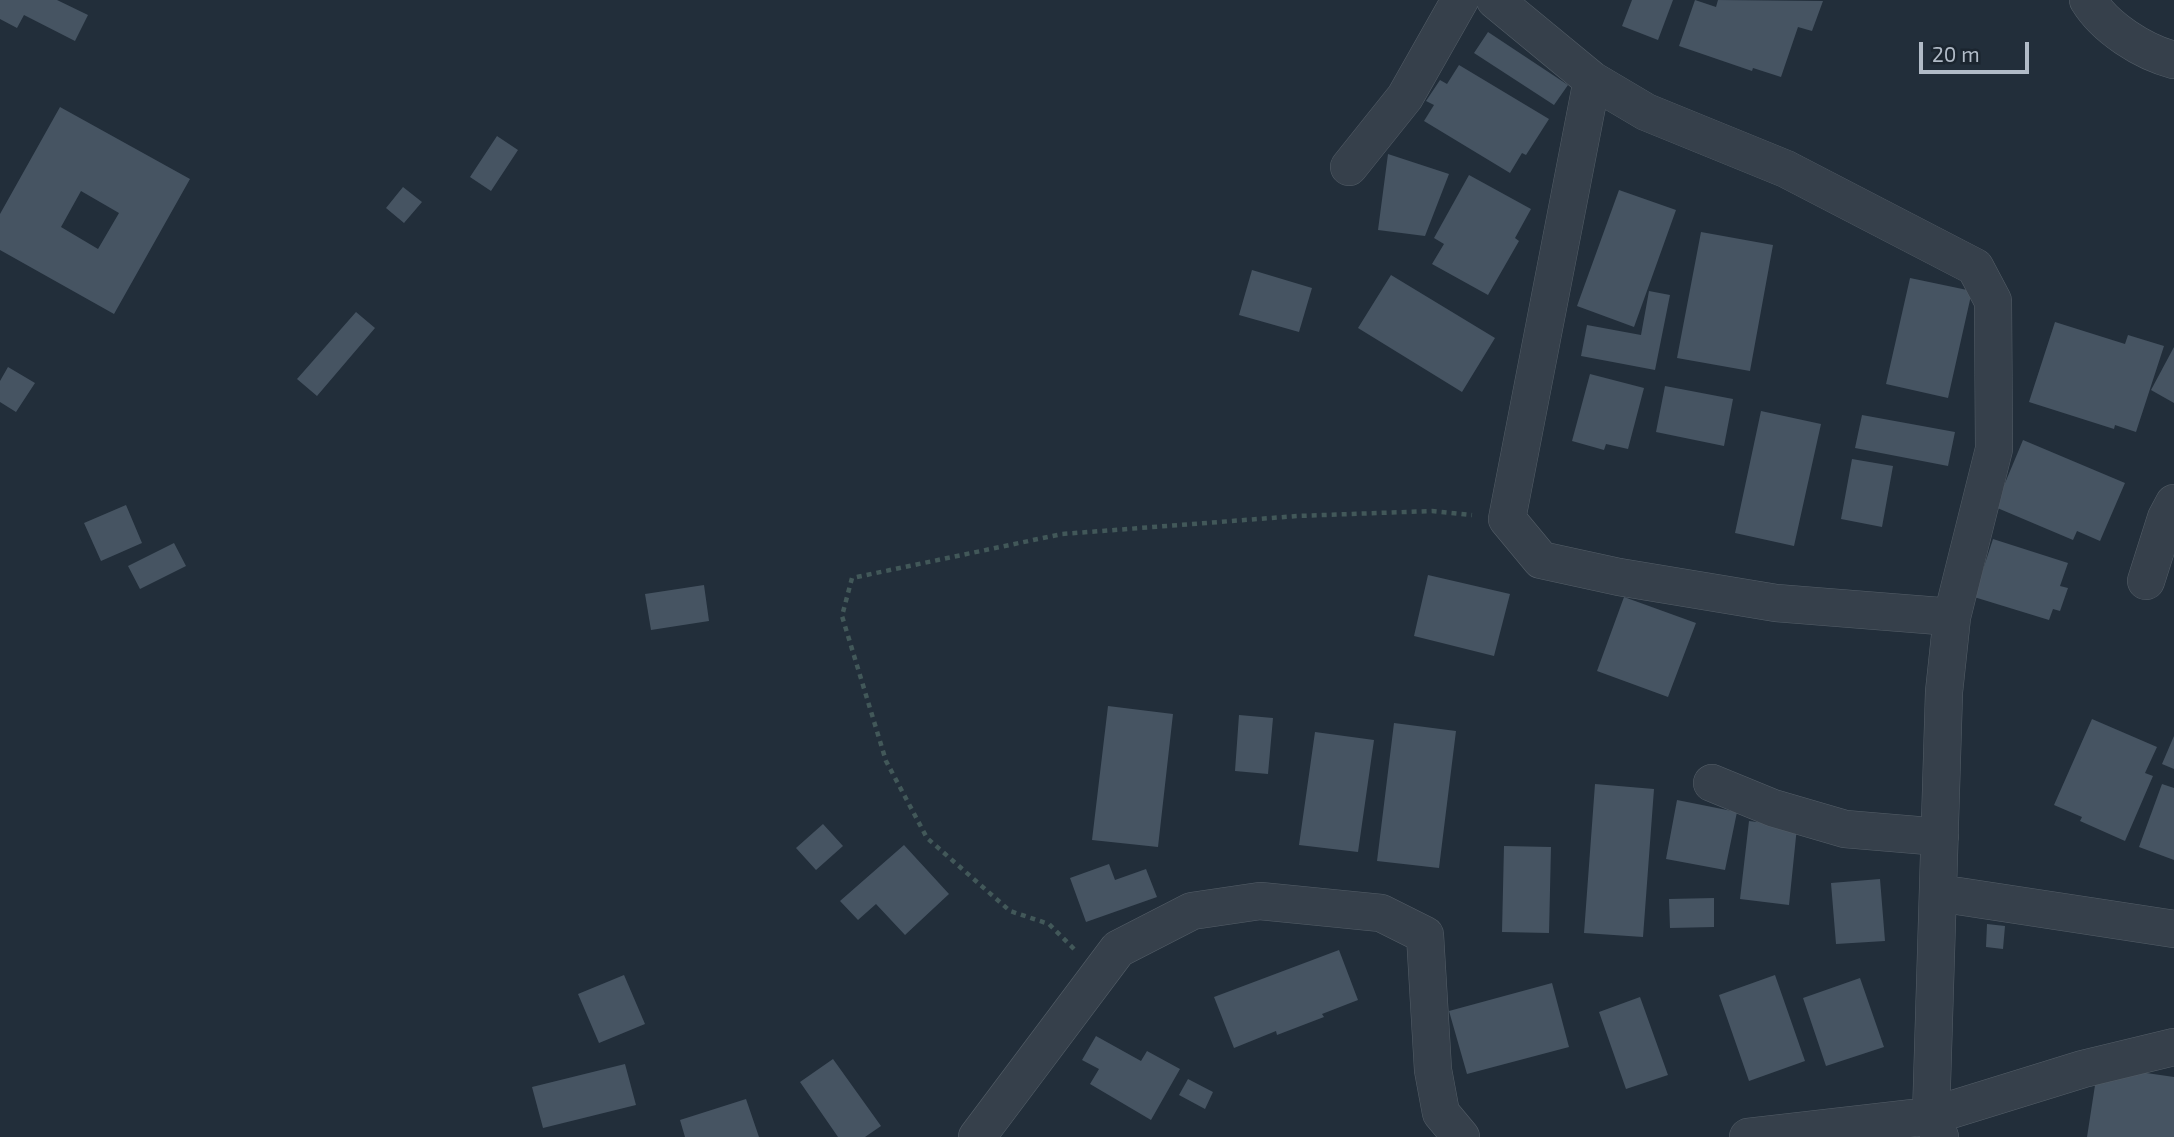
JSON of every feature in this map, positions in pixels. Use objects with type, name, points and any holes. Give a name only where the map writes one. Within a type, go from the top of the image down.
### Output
[{"type":"street","points":[[1349,167],[1405,97],[1460,0]]},
{"type":"street","points":[[1495,0],[1592,80],[1646,112],[1786,169],[1975,267],[1993,301],[1994,449],[1952,617],[1944,692],[1935,1127]]},
{"type":"street","points":[[2088,0],[2092,8],[2133,43],[2174,60]]},
{"type":"street","points":[[1592,80],[1507,519],[1541,560],[1619,577],[1776,603],[1952,617]]},
{"type":"street","points":[[2146,581],[2166,518],[2174,503]]},
{"type":"street","points":[[1712,783],[1773,808],[1845,829],[1940,837]]},
{"type":"street","points":[[1938,893],[2174,929]]},
{"type":"street","points":[[977,1137],[1118,949],[1192,911],[1261,901],[1381,913],[1424,935],[1435,1081],[1441,1113],[1461,1137]]},
{"type":"street","points":[[1748,1137],[1935,1127],[2083,1069],[2174,1047]]},
{"type":"path","points":[[1099,975],[1049,924],[1010,911],[927,838],[886,761],[842,616],[852,578],[1062,534],[1297,516],[1433,511],[1507,519]]},
{"type":"building","points":[[0,0],[57,0],[88,15],[75,41],[24,15],[17,28],[0,19]]},
{"type":"building","points":[[1632,0],[1673,0],[1658,40],[1622,26]]},
{"type":"building","points":[[1695,0],[1716,7],[1718,0],[1823,1],[1812,31],[1798,27],[1781,77],[1753,68],[1752,71],[1679,46]]},
{"type":"building","points":[[1488,32],[1568,85],[1554,105],[1474,53]]},
{"type":"building","points":[[1459,65],[1549,119],[1526,155],[1522,153],[1510,173],[1424,121],[1434,105],[1426,101],[1440,80],[1447,84]]},
{"type":"building","points":[[60,107],[190,179],[114,314],[0,250],[0,214]],"holes":[[[81,191],[119,213],[98,249],[61,227]]]},
{"type":"building","points":[[497,136],[518,150],[491,191],[470,177]]},
{"type":"building","points":[[1388,154],[1449,174],[1425,236],[1378,230]]},
{"type":"building","points":[[1469,175],[1531,209],[1515,238],[1519,241],[1488,295],[1432,264],[1444,244],[1434,238]]},
{"type":"building","points":[[403,187],[422,202],[404,223],[386,208]]},
{"type":"building","points":[[1619,190],[1676,210],[1634,327],[1577,306]]},
{"type":"building","points":[[1701,232],[1773,245],[1750,371],[1677,358]]},
{"type":"building","points":[[1252,270],[1312,288],[1299,332],[1239,315]]},
{"type":"building","points":[[1391,275],[1495,338],[1462,392],[1358,328]]},
{"type":"building","points":[[1910,278],[1972,291],[1948,398],[1886,384]]},
{"type":"building","points":[[1649,291],[1670,295],[1655,370],[1581,356],[1587,325],[1641,335]]},
{"type":"building","points":[[356,312],[375,328],[317,396],[297,379]]},
{"type":"building","points":[[2055,322],[2125,344],[2128,335],[2164,346],[2136,432],[2115,425],[2114,429],[2029,402]]},
{"type":"building","points":[[2174,347],[2174,403],[2151,390]]},
{"type":"building","points":[[8,367],[35,383],[16,412],[0,402],[0,381]]},
{"type":"building","points":[[1590,374],[1644,388],[1628,449],[1606,444],[1604,450],[1572,441]]},
{"type":"building","points":[[1665,386],[1733,399],[1724,446],[1656,432]]},
{"type":"building","points":[[1761,411],[1821,424],[1794,546],[1735,533]]},
{"type":"building","points":[[1862,415],[1955,432],[1948,466],[1855,448]]},
{"type":"building","points":[[2023,440],[2125,483],[2100,541],[2077,531],[2073,540],[1995,507]]},
{"type":"building","points":[[1852,459],[1893,466],[1882,527],[1841,519]]},
{"type":"building","points":[[126,505],[142,543],[101,561],[84,523]]},
{"type":"building","points":[[1993,539],[2068,563],[2060,586],[2068,588],[2060,611],[2053,609],[2049,620],[1974,597]]},
{"type":"building","points":[[174,543],[186,566],[140,589],[128,566]]},
{"type":"building","points":[[1428,575],[1510,594],[1494,656],[1414,636]]},
{"type":"building","points":[[704,585],[709,621],[651,630],[645,594]]},
{"type":"building","points":[[1624,597],[1696,623],[1668,697],[1597,671]]},
{"type":"building","points":[[1108,706],[1173,714],[1158,847],[1092,840]]},
{"type":"building","points":[[1239,715],[1273,718],[1268,774],[1235,771]]},
{"type":"building","points":[[2092,719],[2157,747],[2145,773],[2153,776],[2125,841],[2080,821],[2082,817],[2054,805]]},
{"type":"building","points":[[1394,723],[1456,731],[1439,868],[1377,861]]},
{"type":"building","points":[[1315,732],[1374,740],[1358,852],[1299,845]]},
{"type":"building","points":[[2174,736],[2174,769],[2162,764]]},
{"type":"building","points":[[1595,784],[1654,789],[1643,937],[1584,933]]},
{"type":"building","points":[[2162,784],[2174,788],[2174,860],[2139,847]]},
{"type":"building","points":[[1677,800],[1737,812],[1725,870],[1666,859]]},
{"type":"building","points":[[1749,821],[1797,827],[1789,905],[1740,899]]},
{"type":"building","points":[[823,824],[843,846],[816,870],[796,848]]},
{"type":"building","points":[[904,845],[949,894],[905,935],[876,904],[858,920],[840,901]]},
{"type":"building","points":[[1504,846],[1551,847],[1549,933],[1502,932]]},
{"type":"building","points":[[1109,864],[1115,880],[1146,869],[1157,897],[1086,922],[1070,878]]},
{"type":"building","points":[[1880,879],[1885,941],[1836,944],[1831,883]]},
{"type":"building","points":[[1714,898],[1714,927],[1670,928],[1669,899]]},
{"type":"building","points":[[1987,924],[2005,926],[2003,949],[1986,947]]},
{"type":"building","points":[[1339,950],[1358,1000],[1322,1014],[1324,1017],[1277,1035],[1276,1031],[1234,1048],[1214,997]]},
{"type":"building","points":[[624,975],[645,1024],[599,1043],[578,994]]},
{"type":"building","points":[[1775,975],[1805,1061],[1749,1081],[1719,995]]},
{"type":"building","points":[[1860,978],[1884,1047],[1826,1066],[1803,998]]},
{"type":"building","points":[[1552,983],[1569,1047],[1467,1074],[1449,1011]]},
{"type":"building","points":[[1640,997],[1668,1075],[1626,1089],[1599,1012]]},
{"type":"building","points":[[1096,1036],[1141,1061],[1147,1051],[1180,1069],[1151,1120],[1090,1084],[1099,1069],[1082,1060]]},
{"type":"building","points":[[833,1059],[881,1126],[865,1137],[838,1137],[800,1082]]},
{"type":"building","points":[[625,1064],[636,1105],[543,1128],[532,1087]]},
{"type":"building","points":[[2098,1066],[2174,1077],[2174,1137],[2087,1137]]},
{"type":"building","points":[[1188,1079],[1213,1092],[1205,1109],[1179,1095]]},
{"type":"building","points":[[746,1099],[759,1137],[685,1137],[680,1120]]}]
